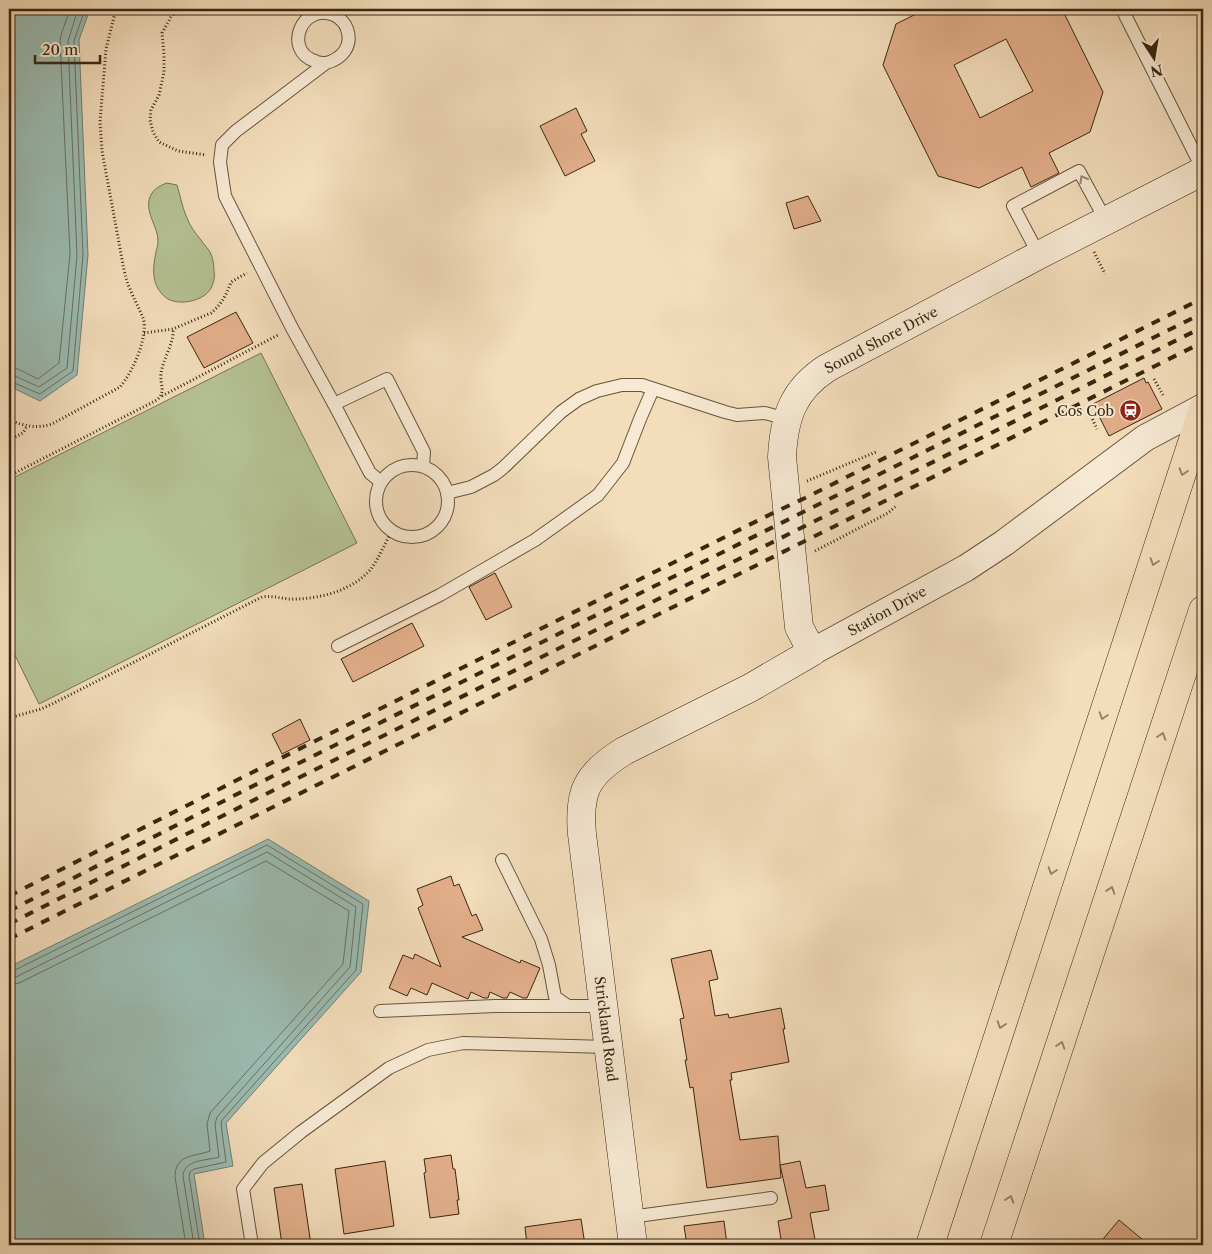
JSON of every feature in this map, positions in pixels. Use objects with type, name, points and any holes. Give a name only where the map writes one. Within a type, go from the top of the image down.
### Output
[{"type":"highway","points":[[930,1245],[1203,408]]},
{"type":"highway","points":[[994,1245],[1203,610]]},
{"type":"main road","name":"Sound Shore Drive","points":[[812,652],[800,627],[782,457],[787,418],[801,392],[822,371],[1039,255],[1203,171]]},
{"type":"main road","name":"Station Drive","points":[[580,813],[582,800],[590,779],[611,760],[647,739],[750,688],[812,652]]},
{"type":"main road","name":"Strickland Road","points":[[580,813],[633,1245]]},
{"type":"street","name":"Station Drive","points":[[812,652],[966,568],[1004,543],[1145,438],[1203,408]]},
{"type":"lane","points":[[1122,9],[1203,171]]},
{"type":"lane","points":[[300,81],[303,60],[298,38],[300,29],[307,18],[315,14],[330,14],[338,17],[346,25],[349,33],[347,48],[342,56],[335,61],[326,63],[315,62],[301,50]]},
{"type":"lane","points":[[326,63],[236,131],[222,145],[220,157],[222,176],[226,196],[292,328],[370,474],[381,482]]},
{"type":"lane","points":[[1039,255],[1013,206],[1079,171],[1106,221]]},
{"type":"lane","points":[[334,404],[387,379],[424,452],[423,466]]},
{"type":"lane","points":[[447,492],[471,488],[494,475],[561,412],[579,398],[622,385],[642,385],[737,415],[765,413],[787,418]]},
{"type":"lane","points":[[338,646],[440,595],[528,545],[598,495],[623,463],[654,389]]},
{"type":"lane","points":[[404,466],[423,466],[435,473],[443,482],[447,492],[446,514],[433,531],[423,536],[402,536],[392,531],[382,522],[376,509],[376,495],[381,482],[387,474],[404,466]]},
{"type":"lane","points":[[502,860],[541,939],[549,966],[554,997],[568,1006]]},
{"type":"lane","points":[[380,1011],[495,1006],[604,1006]]},
{"type":"lane","points":[[252,1245],[243,1189],[263,1163],[389,1068],[428,1050],[463,1043],[608,1047]]},
{"type":"lane","points":[[630,1217],[771,1198]]},
{"type":"path","points":[[9,420],[27,426],[52,424],[120,387],[130,372],[143,337],[143,320],[129,288],[124,270],[102,151],[100,122],[106,49],[116,9]]},
{"type":"path","points":[[178,9],[162,33],[164,72],[159,95],[151,110],[152,132],[159,142],[178,150],[220,157]]},
{"type":"path","points":[[1091,246],[1105,274]]},
{"type":"path","points":[[144,333],[173,329],[211,313],[216,309],[227,292],[231,282],[260,265]]},
{"type":"path","points":[[9,476],[292,328]]},
{"type":"path","points":[[161,397],[163,391],[161,374],[174,335],[173,329]]},
{"type":"path","points":[[1154,379],[1163,396]]},
{"type":"path","points":[[1091,416],[1097,429]]},
{"type":"path","points":[[9,440],[23,433],[27,426]]},
{"type":"path","points":[[813,478],[876,452]]},
{"type":"path","points":[[815,551],[888,513],[897,505]]},
{"type":"path","points":[[9,718],[41,710],[262,597],[271,596],[294,600],[326,596],[352,584],[362,578],[372,568],[392,531]]},
{"type":"green space","points":[[167,183],[177,185],[188,221],[212,256],[214,276],[209,292],[189,301],[182,302],[168,299],[156,285],[154,275],[158,241],[149,210],[149,200],[155,189]]},
{"type":"green space","points":[[261,353],[357,543],[39,704],[9,643],[9,480]]},
{"type":"water","points":[[9,9],[90,9],[79,40],[88,255],[77,375],[40,401],[9,386]]},
{"type":"water","points":[[268,839],[369,901],[361,972],[226,1123],[233,1166],[194,1174],[205,1245],[9,1245],[9,967]]},
{"type":"building","points":[[926,9],[1062,9],[1103,92],[1090,132],[1049,153],[1059,173],[1031,187],[1022,167],[979,188],[938,176],[883,65],[896,24]],"holes":[[[1006,39],[1033,91],[980,118],[954,65]]]},
{"type":"building","points":[[576,108],[587,131],[581,134],[595,161],[565,176],[540,126]]},
{"type":"building","points":[[808,196],[821,221],[794,229],[786,203]]},
{"type":"building","points":[[236,312],[253,343],[204,368],[187,337]]},
{"type":"building","points":[[1144,378],[1162,409],[1109,436],[1093,404]]},
{"type":"building","points":[[495,573],[512,607],[486,620],[469,587]]},
{"type":"building","points":[[412,623],[424,646],[353,682],[341,659]]},
{"type":"building","points":[[300,719],[310,740],[282,754],[272,734]]},
{"type":"building","points":[[451,876],[454,886],[459,884],[472,916],[476,914],[483,930],[462,937],[520,963],[521,960],[540,968],[527,998],[510,992],[507,998],[503,998],[490,992],[488,998],[484,998],[471,992],[468,999],[432,983],[427,995],[411,988],[407,996],[389,988],[403,955],[413,959],[415,954],[441,967],[418,908],[423,905],[417,889]]},
{"type":"building","points":[[711,950],[718,979],[709,981],[715,1016],[728,1014],[729,1018],[781,1008],[789,1062],[731,1073],[732,1080],[730,1080],[740,1140],[778,1136],[781,1178],[707,1188],[693,1087],[690,1088],[685,1060],[687,1060],[680,1019],[684,1018],[671,959]]},
{"type":"building","points":[[451,1155],[453,1169],[455,1169],[459,1214],[430,1218],[424,1159]]},
{"type":"building","points":[[385,1161],[394,1226],[344,1234],[335,1169]]},
{"type":"building","points":[[800,1161],[806,1188],[825,1185],[829,1210],[810,1213],[816,1245],[782,1245],[778,1221],[792,1218],[780,1165]]},
{"type":"building","points":[[302,1184],[311,1245],[282,1245],[274,1188]]},
{"type":"building","points":[[581,1219],[585,1245],[527,1245],[525,1227]]},
{"type":"building","points":[[1119,1220],[1149,1245],[1098,1245]]},
{"type":"building","points":[[724,1221],[727,1245],[687,1245],[684,1226]]},
{"type":"railway","points":[[9,896],[243,777],[1203,298]]},
{"type":"railway","points":[[9,911],[249,788],[1203,313]]},
{"type":"railway","points":[[9,924],[1203,327]]},
{"type":"railway","points":[[9,939],[1203,342]]},
{"type":"place","name":"Cos Cob","points":[[1130,411]]}]
